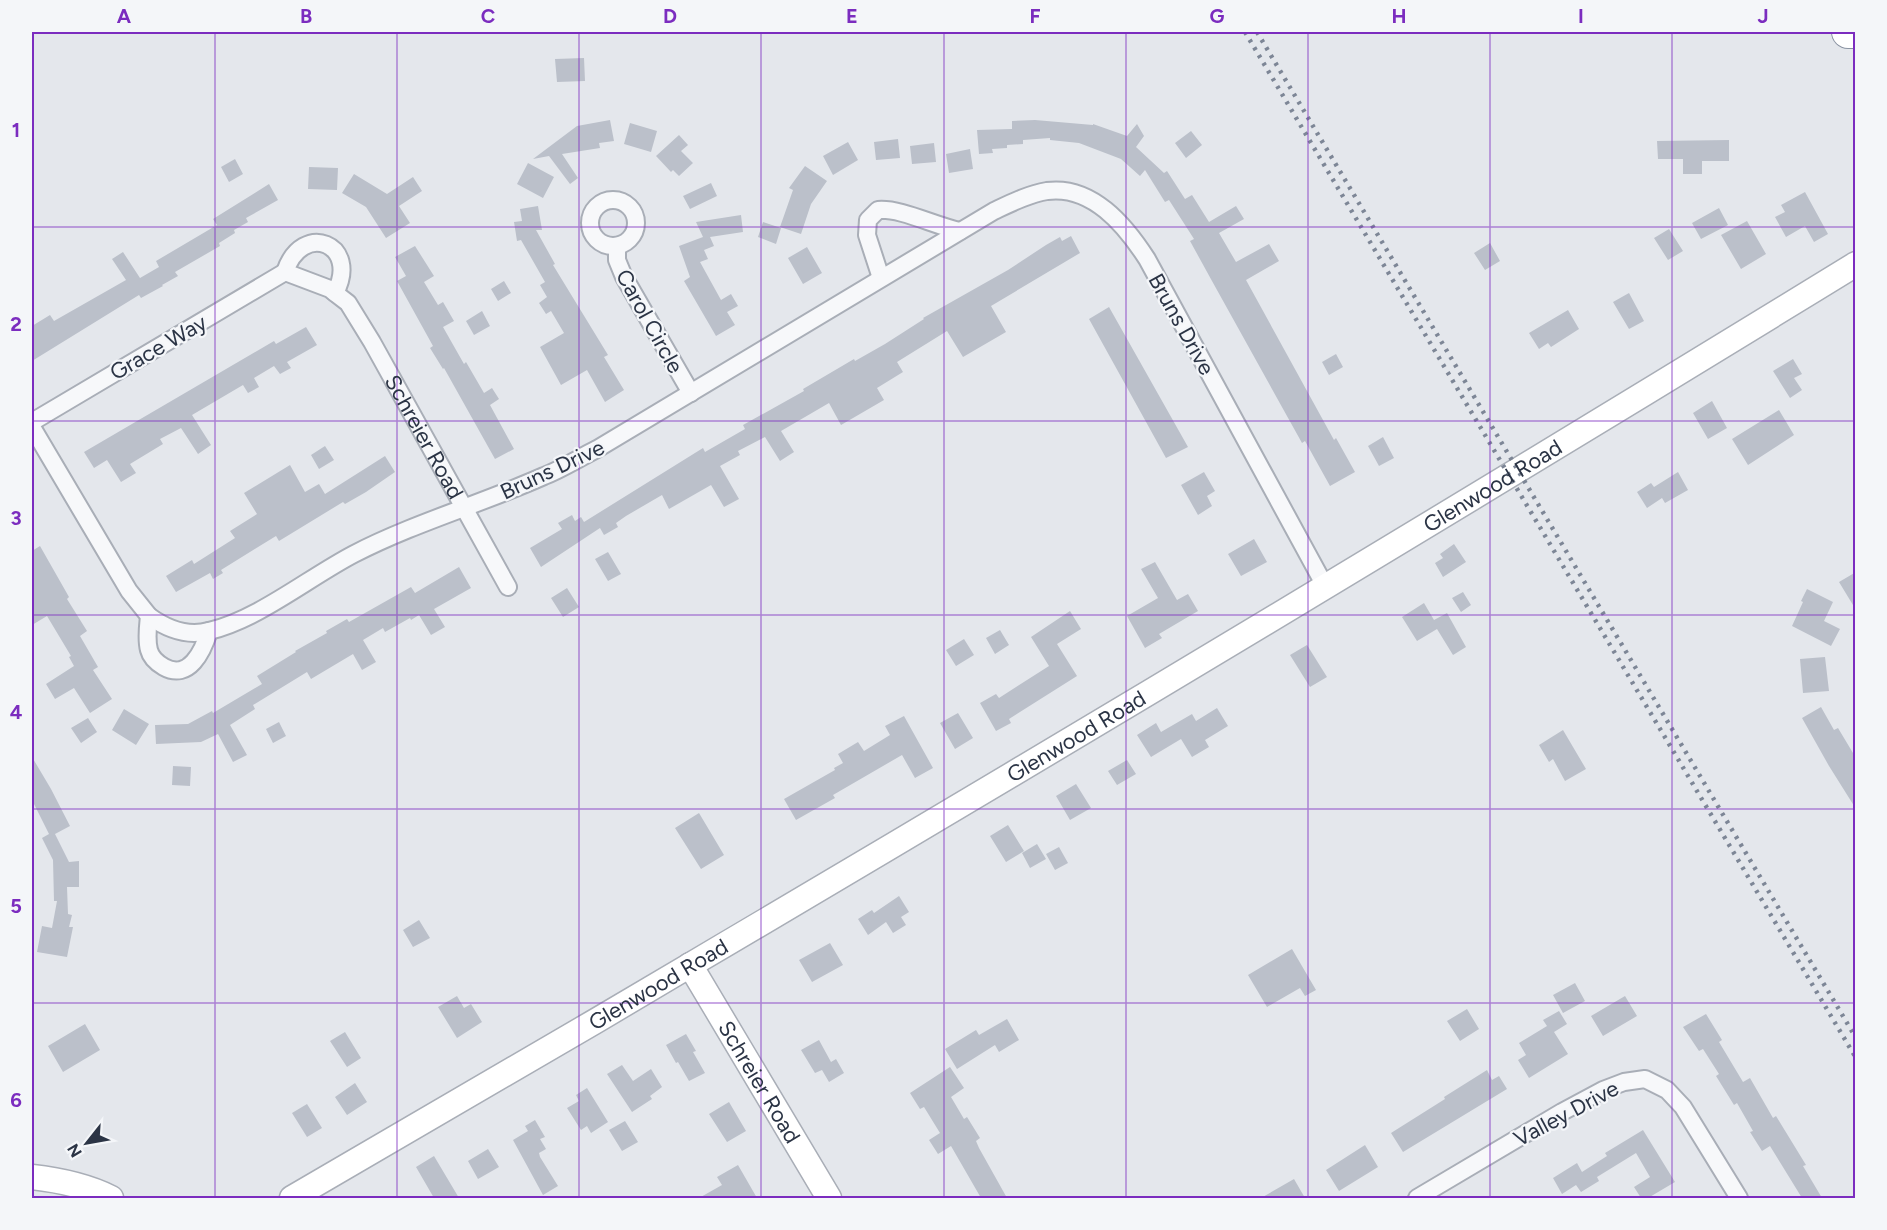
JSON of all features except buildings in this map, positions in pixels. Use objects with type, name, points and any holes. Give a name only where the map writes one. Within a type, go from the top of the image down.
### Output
[{"type":"highway","points":[[1848,32],[1856,32]]},
{"type":"street","name":"Bruns Drive","points":[[32,427],[129,591],[149,616],[160,624],[177,631],[189,633],[209,631],[232,624],[252,614],[352,555],[394,534],[545,476],[597,449],[960,231],[1015,201],[1049,191],[1067,192],[1101,206],[1119,221],[1134,239],[1325,586]]},
{"type":"street","points":[[881,278],[867,235],[868,220],[878,210],[891,209],[938,226],[960,231]]},
{"type":"street","points":[[285,272],[294,253],[305,245],[318,242],[332,246],[341,260],[342,272],[335,293]]},
{"type":"street","name":"Carol Circle","points":[[617,246],[617,260],[624,277],[691,393]]},
{"type":"street","name":"Glenwood Road","points":[[292,1198],[690,965],[1325,586],[1856,264]]},
{"type":"street","name":"Schreier Road","points":[[285,272],[330,289],[348,303],[508,587]]},
{"type":"street","name":"Grace Way","points":[[32,422],[285,272]]},
{"type":"street","points":[[149,616],[149,650],[155,661],[171,670],[184,669],[195,661],[209,631]]},
{"type":"street","name":"Schreier Road","points":[[690,965],[829,1198]]},
{"type":"street","name":"Valley Drive","points":[[1417,1198],[1603,1090],[1624,1082],[1645,1079],[1667,1090],[1683,1107],[1739,1198]]},
{"type":"street","points":[[32,1177],[84,1187],[111,1198]]},
{"type":"railway","points":[[1245,32],[1856,1058]]},
{"type":"railway","points":[[1257,32],[1856,1038]]}]
